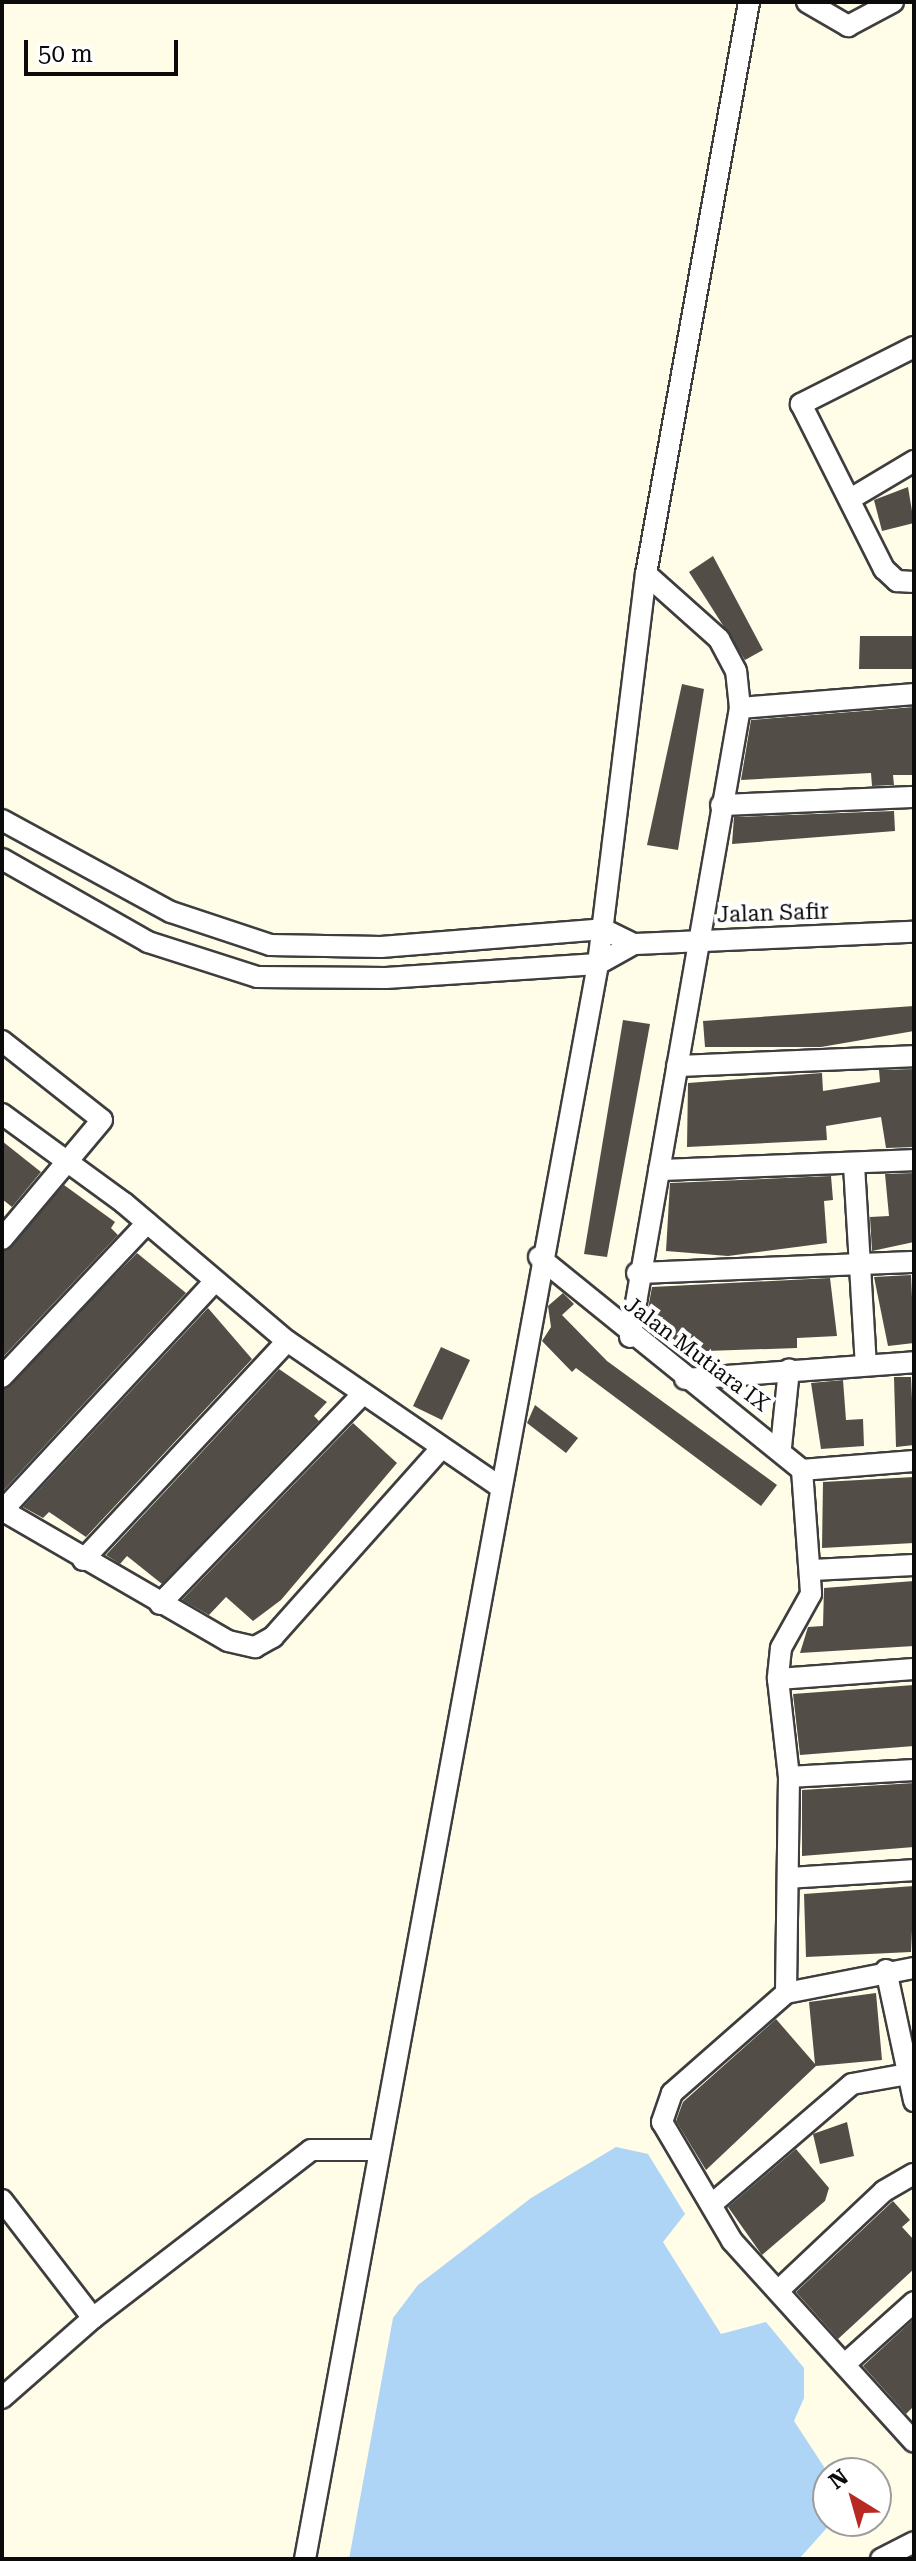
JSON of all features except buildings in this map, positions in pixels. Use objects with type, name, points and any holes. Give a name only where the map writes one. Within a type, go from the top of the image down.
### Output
[{"type":"street","points":[[305,2559],[497,1485],[598,964],[646,574],[749,2]]},
{"type":"street","points":[[807,2],[848,26],[893,2]]},
{"type":"street","points":[[914,347],[801,404],[852,498],[884,569],[897,581],[914,582]]},
{"type":"street","points":[[852,498],[914,461]]},
{"type":"street","points":[[630,1337],[637,1273],[659,1170],[740,708],[736,671],[719,639],[646,574]]},
{"type":"street","points":[[740,708],[914,694]]},
{"type":"street","points":[[721,805],[914,797]]},
{"type":"street","points":[[2,820],[171,912],[270,945],[381,947],[603,929],[634,944]]},
{"type":"street","points":[[2,859],[148,942],[257,977],[386,978],[598,964],[634,944]]},
{"type":"street","name":"Jalan Safir","points":[[634,944],[914,932]]},
{"type":"street","points":[[2,1041],[101,1118],[72,1162],[2,1239]]},
{"type":"street","points":[[677,1066],[914,1056]]},
{"type":"street","points":[[2,1114],[72,1162],[147,1223],[212,1284],[287,1341],[439,1451],[497,1485]]},
{"type":"street","points":[[659,1170],[854,1165],[914,1160]]},
{"type":"street","points":[[854,1165],[866,1365]]},
{"type":"street","points":[[2,1377],[147,1223]]},
{"type":"street","name":"Jalan Mutiara IX","points":[[539,1257],[630,1337],[781,1447],[802,1470]]},
{"type":"street","points":[[637,1273],[862,1267],[914,1262]]},
{"type":"street","points":[[212,1284],[2,1510],[83,1560],[236,1644],[264,1644],[439,1451]]},
{"type":"street","points":[[83,1560],[287,1341]]},
{"type":"street","points":[[685,1379],[914,1362]]},
{"type":"street","points":[[781,1447],[789,1369]]},
{"type":"street","points":[[160,1604],[362,1395]]},
{"type":"street","points":[[786,1993],[789,1777],[778,1679],[781,1648],[811,1594],[812,1570],[802,1470],[914,1461]]},
{"type":"street","points":[[812,1570],[914,1565]]},
{"type":"street","points":[[778,1679],[914,1669]]},
{"type":"street","points":[[789,1777],[914,1770]]},
{"type":"street","points":[[788,1878],[914,1870]]},
{"type":"street","points":[[914,1968],[886,1970],[786,1993],[665,2101],[667,2136],[712,2204],[721,2227],[914,2440]]},
{"type":"street","points":[[886,1970],[911,2073],[914,2101]]},
{"type":"street","points":[[712,2204],[852,2084],[911,2073]]},
{"type":"street","points":[[2,2398],[93,2318],[311,2150],[378,2150]]},
{"type":"street","points":[[779,2290],[884,2191],[914,2174]]},
{"type":"street","points":[[2,2200],[93,2318]]},
{"type":"street","points":[[845,2364],[914,2302]]},
{"type":"street","points":[[881,2559],[914,2542]]},
{"type":"water","points":[[616,2147],[648,2154],[685,2214],[663,2242],[721,2334],[766,2322],[804,2368],[804,2398],[794,2421],[818,2457],[812,2457],[812,2537],[819,2537],[799,2559],[349,2559],[393,2318],[418,2285],[531,2198]]}]
